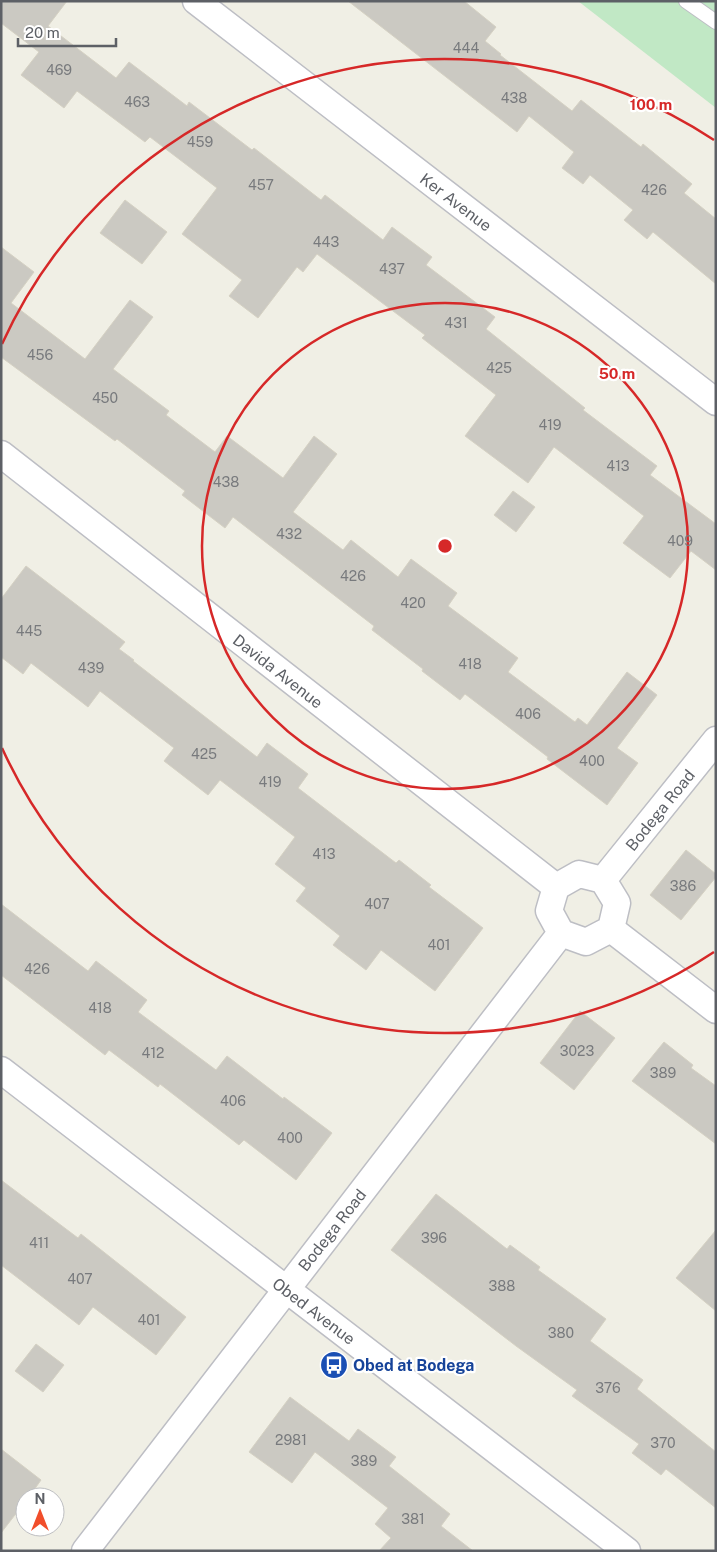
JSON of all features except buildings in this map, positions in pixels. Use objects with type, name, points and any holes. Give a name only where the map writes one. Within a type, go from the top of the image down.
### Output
[{"type":"street","name":"Ker Avenue","points":[[196,1],[716,402]]},
{"type":"street","name":"Davida Avenue","points":[[1,454],[556,887]]},
{"type":"street","name":"Bodega Road","points":[[603,880],[716,740]]},
{"type":"street","points":[[579,874],[603,880],[618,903],[611,929],[586,942],[560,933],[549,911],[556,887],[579,874]]},
{"type":"street","points":[[611,929],[716,1010]]},
{"type":"street","name":"Bodega Road","points":[[85,1551],[560,933]]},
{"type":"street","name":"Obed Avenue","points":[[1,1070],[627,1551]]},
{"type":"lane","points":[[686,1],[716,22]]},
{"type":"green space","points":[[578,1],[716,1],[716,108]]},
{"type":"place","name":"Obed at Bodega","points":[[334,1365]]}]
